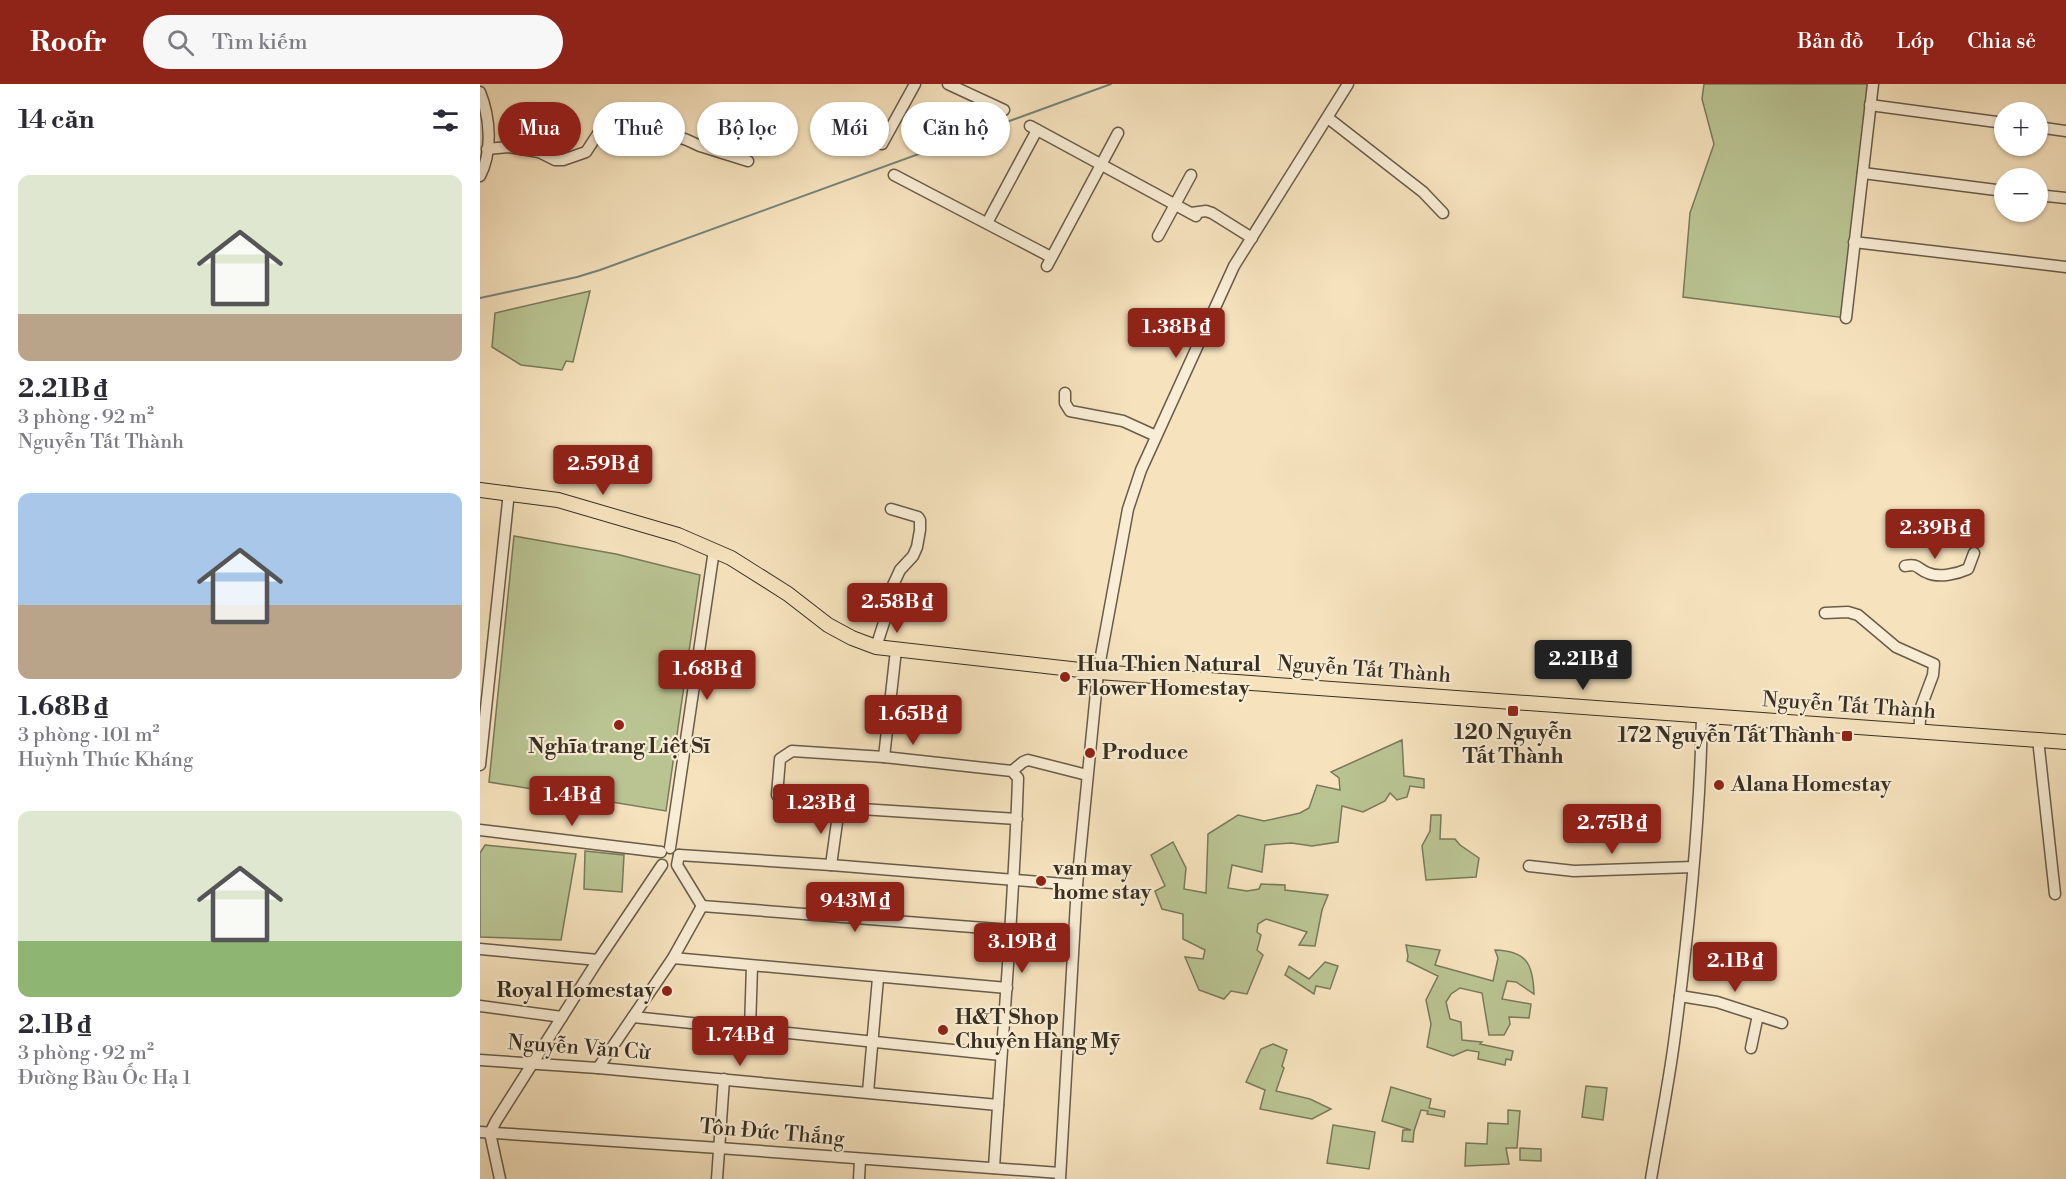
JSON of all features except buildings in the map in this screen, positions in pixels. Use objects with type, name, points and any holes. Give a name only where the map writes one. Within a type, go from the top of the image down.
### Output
[{"type":"main road","name":"Nguyễn Tất Thành","points":[[480,490],[558,500],[678,536],[714,550],[731,558],[788,594],[828,625],[852,638],[876,647],[1098,672],[2066,742]]},
{"type":"street","points":[[889,131],[915,84]]},
{"type":"street","points":[[948,84],[987,102]]},
{"type":"street","points":[[1060,1176],[1077,885],[1098,672],[1128,509],[1141,470],[1234,266],[1348,84]]},
{"type":"street","points":[[1846,318],[1873,84]]},
{"type":"street","points":[[480,92],[486,109],[487,149],[484,168],[480,176]]},
{"type":"street","points":[[1870,105],[1994,122]]},
{"type":"street","points":[[487,149],[508,147],[539,152],[560,160],[581,155],[589,149],[597,133],[609,118],[615,116],[687,140],[700,147],[748,161]]},
{"type":"street","points":[[1328,118],[1423,192],[1443,213]]},
{"type":"street","points":[[987,223],[1034,128],[1193,214],[1206,211],[1212,213],[1252,238]]},
{"type":"street","points":[[2048,129],[2066,131]]},
{"type":"street","points":[[894,174],[987,223],[1049,262],[1118,133]]},
{"type":"street","points":[[1863,173],[1994,190]]},
{"type":"street","points":[[1158,236],[1191,175]]},
{"type":"street","points":[[2048,196],[2066,198]]},
{"type":"street","points":[[1854,242],[2066,267]]},
{"type":"street","points":[[1065,393],[1065,403],[1070,411],[1123,421],[1156,436]]},
{"type":"street","points":[[480,765],[509,492]]},
{"type":"street","points":[[876,647],[890,607],[888,596],[900,570],[913,556],[919,536],[920,520],[918,517],[891,509]]},
{"type":"street","points":[[702,906],[672,855],[714,550]]},
{"type":"street","points":[[1905,566],[1915,565],[1930,574],[1948,575],[1968,570],[1974,552]]},
{"type":"street","points":[[1825,613],[1848,612],[1858,615],[1896,647],[1934,664],[1933,675],[1921,707],[1920,733]]},
{"type":"street","points":[[884,758],[896,650]]},
{"type":"street","points":[[1652,1179],[1680,996],[1693,867],[1702,716]]},
{"type":"street","points":[[2038,739],[2055,894]]},
{"type":"street","points":[[1015,775],[884,758],[792,751],[780,759],[777,795],[783,804],[1017,819]]},
{"type":"street","points":[[994,1168],[1015,880],[1017,819],[1015,775],[1021,763],[1028,760],[1088,775]]},
{"type":"street","points":[[831,865],[839,808]]},
{"type":"street","points":[[481,832],[672,855],[1077,885]]},
{"type":"street","points":[[500,1179],[485,1132],[662,865],[659,857],[672,855]]},
{"type":"street","points":[[1529,866],[1574,871],[1693,867]]},
{"type":"street","points":[[702,906],[1011,930]]},
{"type":"street","points":[[598,1068],[672,958],[702,906]]},
{"type":"street","points":[[480,950],[598,960]]},
{"type":"street","points":[[672,958],[1007,988]]},
{"type":"street","points":[[750,1029],[752,966]]},
{"type":"street","points":[[868,1092],[878,978]]},
{"type":"street","points":[[1680,996],[1717,1002],[1782,1023]]},
{"type":"street","points":[[480,1006],[562,1017]]},
{"type":"street","points":[[1751,1048],[1758,1015]]},
{"type":"street","points":[[633,1017],[1001,1055]]},
{"type":"street","name":"Nguyễn Văn Cừ","points":[[480,1060],[598,1068],[998,1105]]},
{"type":"street","points":[[717,1179],[724,1079]]},
{"type":"street","name":"Tôn Đức Thắng","points":[[485,1132],[994,1168],[1060,1176]]},
{"type":"street","points":[[859,1179],[860,1160]]},
{"type":"green space","points":[[1704,84],[1873,84],[1846,318],[1683,297],[1690,213],[1714,144],[1702,99]]},
{"type":"green space","points":[[590,291],[573,362],[566,361],[562,370],[521,365],[492,347],[495,313]]},
{"type":"green space","points":[[514,536],[616,554],[700,575],[666,811],[489,782]]},
{"type":"green space","points":[[1402,740],[1404,776],[1424,779],[1424,788],[1410,786],[1407,797],[1397,800],[1390,793],[1385,801],[1363,812],[1342,806],[1338,842],[1312,846],[1291,843],[1265,845],[1262,872],[1232,865],[1228,888],[1247,891],[1259,889],[1261,884],[1285,885],[1285,890],[1328,895],[1322,910],[1315,946],[1299,945],[1307,932],[1266,919],[1258,924],[1257,932],[1261,935],[1257,950],[1263,955],[1247,994],[1231,991],[1224,999],[1199,990],[1185,957],[1203,959],[1205,950],[1183,939],[1183,914],[1162,909],[1155,891],[1165,886],[1151,855],[1173,842],[1186,868],[1184,889],[1206,893],[1208,834],[1238,815],[1264,821],[1300,813],[1309,808],[1317,785],[1340,790],[1339,778],[1331,772]]},
{"type":"green space","points":[[1431,815],[1441,815],[1440,839],[1455,839],[1479,858],[1476,877],[1426,880],[1422,846],[1430,831]]},
{"type":"green space","points":[[485,845],[576,854],[561,940],[480,937],[480,853]]},
{"type":"green space","points":[[585,851],[624,855],[622,892],[584,889]]},
{"type":"green space","points":[[1406,945],[1440,950],[1435,965],[1493,981],[1498,958],[1495,950],[1514,953],[1526,961],[1532,975],[1534,994],[1516,982],[1507,981],[1502,999],[1531,1004],[1529,1018],[1509,1017],[1510,1024],[1504,1035],[1489,1035],[1482,993],[1460,988],[1451,994],[1446,1002],[1450,1019],[1461,1022],[1462,1040],[1482,1042],[1480,1044],[1513,1051],[1511,1060],[1506,1059],[1505,1065],[1478,1059],[1479,1052],[1467,1050],[1453,1056],[1427,1047],[1431,1024],[1426,1000],[1438,976],[1407,961]]},
{"type":"green space","points":[[1325,962],[1338,966],[1330,989],[1316,986],[1314,994],[1285,975],[1289,966],[1309,979]]},
{"type":"green space","points":[[1273,1044],[1287,1050],[1276,1091],[1310,1099],[1331,1109],[1312,1119],[1260,1109],[1265,1090],[1246,1082],[1261,1049]]},
{"type":"green space","points":[[1586,1086],[1607,1088],[1603,1120],[1582,1117]]},
{"type":"green space","points":[[1391,1087],[1431,1099],[1429,1108],[1445,1111],[1444,1117],[1427,1114],[1428,1111],[1421,1110],[1413,1142],[1402,1141],[1403,1130],[1411,1130],[1382,1121]]},
{"type":"green space","points":[[1508,1110],[1520,1111],[1517,1148],[1506,1148],[1509,1164],[1465,1166],[1466,1143],[1487,1144],[1488,1123],[1508,1124]]},
{"type":"green space","points":[[1333,1125],[1375,1132],[1369,1169],[1327,1163]]},
{"type":"green space","points":[[1520,1148],[1541,1149],[1541,1161],[1520,1160]]},
{"type":"waterway","points":[[480,298],[600,270],[1111,84]]},
{"type":"place","name":"Hua Thien Natural Flower Homestay","points":[[1065,677]]},
{"type":"place","name":"120 Nguyễn Tất Thành","points":[[1513,711]]},
{"type":"place","name":"Nghĩa trang Liệt Sĩ","points":[[619,725]]},
{"type":"place","name":"172 Nguyễn Tất Thành","points":[[1847,736]]},
{"type":"place","name":"Produce","points":[[1090,753]]},
{"type":"place","name":"Alana Homestay","points":[[1719,785]]},
{"type":"place","name":"van may home stay","points":[[1041,881]]},
{"type":"place","name":"Royal Homestay","points":[[667,991]]},
{"type":"place","name":"H&T Shop Chuyên Hàng Mỹ","points":[[943,1030]]}]
